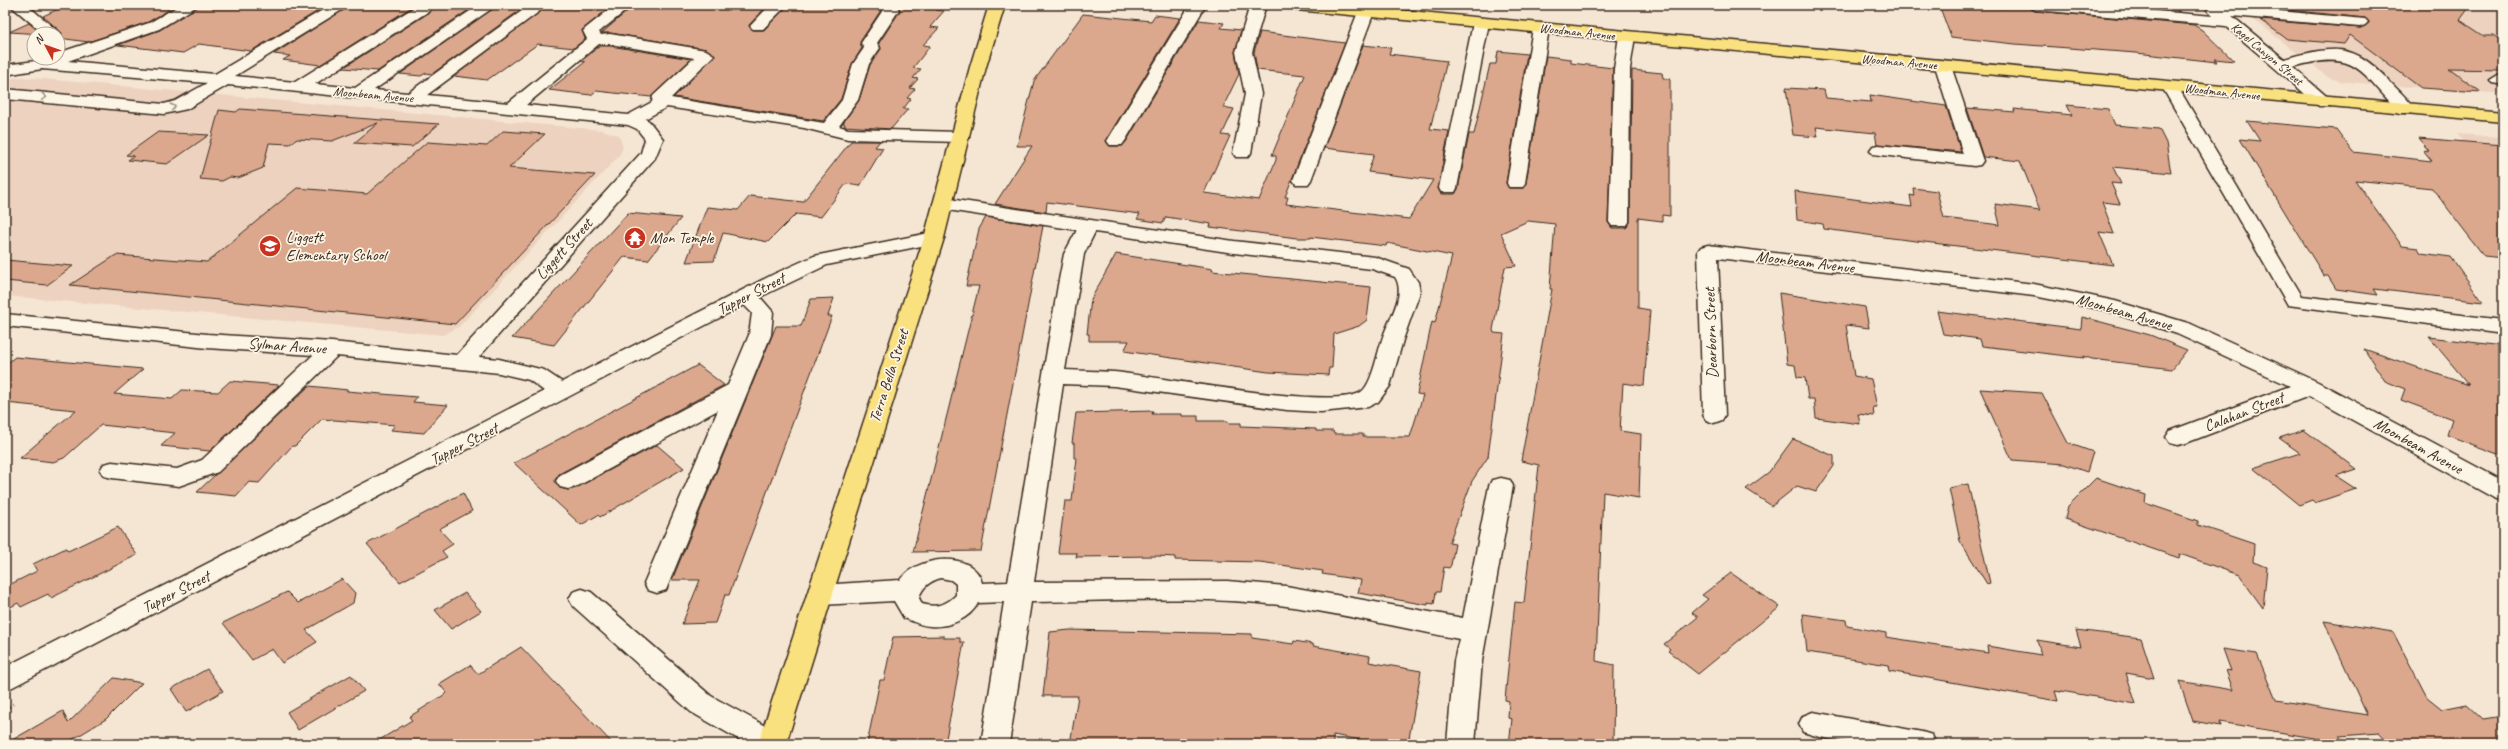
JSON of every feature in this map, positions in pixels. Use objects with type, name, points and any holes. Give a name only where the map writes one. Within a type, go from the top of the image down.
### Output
[{"type":"main road","name":"Terra Bella Street","points":[[772,744],[934,238],[978,67],[997,5]]},
{"type":"main road","name":"Woodman Avenue","points":[[1296,5],[2325,102],[2503,117]]},
{"type":"street","points":[[18,5],[43,26]]},
{"type":"street","points":[[66,54],[154,26],[191,5]]},
{"type":"street","points":[[5,94],[164,109],[181,105],[342,5]]},
{"type":"street","points":[[358,93],[489,5]]},
{"type":"street","points":[[412,98],[540,5]]},
{"type":"street","points":[[595,40],[591,31],[625,5]]},
{"type":"street","points":[[758,26],[779,5]]},
{"type":"street","points":[[827,130],[850,100],[849,92],[862,70],[861,64],[872,48],[869,43],[880,30],[881,24],[891,10],[888,5]]},
{"type":"street","points":[[1116,142],[1198,5]]},
{"type":"street","points":[[1242,153],[1252,94],[1244,52],[1258,5]]},
{"type":"street","points":[[2035,5],[2229,22]]},
{"type":"street","points":[[2212,7],[2360,22]]},
{"type":"street","name":"Kagel Canyon Street","points":[[2212,7],[2325,102]]},
{"type":"street","points":[[297,88],[424,8]]},
{"type":"street","points":[[1302,180],[1366,12]]},
{"type":"street","points":[[1448,188],[1481,23]]},
{"type":"street","points":[[1516,183],[1541,28]]},
{"type":"street","points":[[1619,222],[1622,69],[1626,36]]},
{"type":"street","points":[[513,108],[595,40],[610,39],[706,55],[659,100],[664,102],[804,123],[827,130],[880,136],[960,137]]},
{"type":"street","points":[[2281,65],[2307,58],[2330,55],[2356,58],[2406,109]]},
{"type":"street","name":"Moonbeam Avenue","points":[[66,64],[297,88],[631,120],[643,125],[649,132]]},
{"type":"street","points":[[5,70],[26,65]]},
{"type":"street","points":[[1879,150],[1974,161],[1943,66]]},
{"type":"street","points":[[2170,87],[2295,301],[2503,327]]},
{"type":"street","points":[[631,120],[664,102]]},
{"type":"street","name":"Liggett Street","points":[[463,362],[649,154],[654,139],[649,132]]},
{"type":"street","points":[[942,204],[1234,247],[1387,266],[1402,273],[1408,282],[1410,292],[1392,340],[1379,386],[1370,396],[1360,402],[1321,405],[1287,403],[1221,396],[1114,379],[1055,378]]},
{"type":"street","points":[[995,744],[1074,254],[1089,225]]},
{"type":"street","name":"Tupper Street","points":[[5,680],[747,296],[821,260],[934,238]]},
{"type":"street","name":"Moonbeam Avenue","points":[[1708,251],[2034,290],[2108,305],[2184,329],[2310,387],[2503,492]]},
{"type":"street","name":"Dearborn Street","points":[[1708,251],[1714,415]]},
{"type":"street","points":[[657,583],[760,335],[763,312],[747,296]]},
{"type":"street","name":"Sylmar Avenue","points":[[5,320],[207,341],[332,349],[463,362],[524,371],[536,375],[562,393]]},
{"type":"street","points":[[112,470],[179,478],[210,466],[332,349]]},
{"type":"street","name":"Calahan Street","points":[[2178,437],[2310,387]]},
{"type":"street","points":[[568,481],[738,389]]},
{"type":"street","points":[[1461,744],[1468,662],[1501,486]]},
{"type":"street","points":[[941,568],[956,571],[968,578],[971,585],[971,593],[960,609],[951,614],[930,617],[913,611],[908,605],[907,590],[920,575],[941,568]]},
{"type":"street","points":[[820,595],[907,590]]},
{"type":"street","points":[[971,593],[1158,590],[1227,591],[1286,596],[1474,631]]},
{"type":"street","points":[[582,599],[701,704],[772,744]]},
{"type":"street","points":[[1813,724],[1922,744]]},
{"type":"shaded area","points":[[2235,5],[2503,5],[2503,94],[2344,82],[2329,78]]},
{"type":"shaded area","name":"Liggett Elementary School","points":[[22,77],[602,130],[619,135],[623,147],[619,156],[459,327],[443,335],[5,296],[5,79]]},
{"type":"shaded area","points":[[2457,134],[2503,137],[2503,188]]},
{"type":"building","points":[[67,5],[177,5],[148,22],[88,42],[66,39],[66,26],[54,26],[43,16]]},
{"type":"building","points":[[200,5],[328,5],[251,51],[199,44],[183,53],[118,45],[160,30]]},
{"type":"building","points":[[351,5],[415,5],[320,65],[283,60],[290,56],[274,54]]},
{"type":"building","points":[[431,5],[476,5],[378,71],[343,68],[430,12],[434,8]]},
{"type":"building","points":[[498,5],[527,5],[432,74],[426,73],[421,76],[400,74]]},
{"type":"building","points":[[549,5],[613,5],[582,30],[585,39],[574,48],[538,44],[487,80],[454,76]]},
{"type":"building","points":[[634,5],[767,6],[749,25],[753,30],[764,30],[788,5],[879,5],[881,10],[860,42],[862,48],[852,64],[841,99],[823,121],[674,97],[715,55],[706,49],[610,33],[602,33]]},
{"type":"building","points":[[898,5],[941,5],[936,10],[944,11],[930,27],[939,28],[923,45],[930,46],[913,68],[921,69],[913,78],[918,79],[910,88],[915,89],[907,98],[911,99],[903,109],[908,109],[891,129],[844,126],[845,124],[843,123],[859,100],[870,65],[881,49],[879,43],[900,11]]},
{"type":"building","points":[[1939,5],[2007,8],[2007,5],[2026,5],[2035,11],[2194,25],[2202,30],[2234,61],[2215,59],[2217,62],[2136,53],[2015,44],[1951,37]]},
{"type":"building","points":[[2104,5],[2173,5],[2180,12]]},
{"type":"building","points":[[2240,5],[2471,5],[2460,20],[2484,36],[2493,36],[2503,43],[2503,70],[2449,69],[2481,92],[2421,88],[2350,35],[2344,44],[2287,39],[2260,20],[2360,28],[2369,23],[2365,18]]},
{"type":"building","points":[[1083,14],[1151,21],[1155,15],[1180,18],[1106,140],[1110,146],[1122,146],[1126,142],[1199,20],[1224,23],[1221,28],[1241,30],[1235,52],[1239,74],[1223,107],[1234,109],[1222,135],[1230,136],[1204,193],[1259,200],[1276,160],[1276,156],[1272,155],[1305,75],[1257,70],[1254,52],[1260,32],[1345,43],[1285,197],[1288,197],[1286,204],[1409,219],[1433,180],[1368,172],[1374,154],[1324,148],[1363,45],[1391,48],[1389,54],[1447,61],[1430,129],[1449,131],[1438,188],[1441,194],[1455,194],[1458,189],[1469,134],[1474,134],[1490,64],[1496,64],[1498,51],[1527,54],[1506,183],[1509,188],[1523,188],[1526,183],[1546,56],[1571,59],[1571,63],[1613,68],[1608,222],[1612,228],[1626,228],[1630,222],[1632,70],[1662,73],[1663,78],[1670,79],[1670,216],[1662,215],[1662,221],[1638,218],[1638,308],[1650,310],[1644,386],[1623,383],[1620,431],[1641,434],[1639,498],[1603,492],[1596,661],[1614,665],[1613,744],[1509,744],[1512,719],[1508,718],[1509,701],[1505,700],[1515,602],[1524,603],[1539,465],[1521,461],[1552,289],[1550,289],[1555,224],[1528,221],[1501,233],[1516,266],[1505,267],[1493,330],[1494,333],[1504,334],[1488,457],[1472,481],[1449,543],[1455,544],[1451,565],[1449,568],[1444,567],[1440,592],[1436,592],[1434,604],[1428,603],[1428,605],[1358,593],[1361,580],[1322,574],[1323,571],[1260,562],[1175,560],[1175,557],[1157,556],[1076,557],[1077,553],[1058,553],[1065,501],[1072,501],[1077,458],[1074,458],[1074,443],[1072,443],[1076,413],[1153,411],[1152,414],[1182,414],[1182,416],[1198,416],[1198,421],[1228,421],[1228,423],[1241,423],[1241,426],[1316,429],[1316,431],[1333,431],[1334,434],[1363,434],[1363,437],[1410,437],[1423,395],[1417,394],[1432,322],[1435,323],[1452,256],[1387,243],[1386,246],[1311,237],[1297,238],[1210,227],[1211,224],[1166,217],[1163,223],[1137,219],[1140,214],[1047,202],[1046,212],[995,204],[1032,146],[1017,146],[1034,81]]},
{"type":"building","points":[[29,23],[33,26],[26,26],[26,33],[9,32]]},
{"type":"building","points":[[600,46],[610,46],[691,59],[651,97],[596,91],[591,95],[549,90],[585,62],[581,61]]},
{"type":"building","points":[[1786,88],[1824,90],[1826,98],[1871,102],[1870,95],[1946,106],[1961,152],[1877,144],[1875,133],[1816,127],[1818,137],[1793,135]]},
{"type":"building","points":[[2067,105],[2108,109],[2115,125],[2159,129],[2166,143],[2171,173],[2113,167],[2121,184],[2111,183],[2120,204],[2102,202],[2114,234],[2099,232],[2113,265],[1824,229],[1823,224],[1797,220],[1795,191],[1912,207],[1910,195],[1914,196],[1913,188],[1937,191],[1944,218],[2000,225],[1995,204],[2040,210],[2020,161],[1983,157],[1967,108],[2015,112],[2014,109],[2072,115]]},
{"type":"building","points":[[240,109],[439,124],[412,147],[354,143],[378,123],[332,141],[297,139],[290,144],[269,143],[263,168],[238,178],[230,177],[222,181],[200,179],[219,110],[236,112]]},
{"type":"building","points":[[2247,121],[2336,129],[2353,152],[2432,161],[2423,150],[2429,151],[2418,138],[2503,145],[2503,258],[2484,256],[2432,188],[2355,180],[2402,246],[2418,248],[2421,253],[2451,257],[2483,302],[2374,289],[2378,295],[2336,289],[2328,276],[2324,276],[2240,139],[2260,141]]},
{"type":"building","points":[[503,131],[545,134],[509,168],[595,175],[455,324],[70,285],[116,255],[207,262],[297,188],[367,194],[427,142],[487,146]]},
{"type":"building","points":[[158,132],[209,135],[167,164],[128,160],[134,156],[126,155]]},
{"type":"building","points":[[851,141],[880,141],[875,147],[883,148],[860,186],[846,184],[821,217],[796,214],[768,242],[723,233],[714,261],[686,262],[707,207],[738,210],[750,196],[803,202]]},
{"type":"building","points":[[628,213],[681,218],[648,260],[624,257],[554,345],[512,338]]},
{"type":"building","points":[[986,217],[1043,226],[981,551],[913,552],[979,286],[966,286],[979,229]]},
{"type":"building","points":[[1116,254],[1213,269],[1212,271],[1371,287],[1367,320],[1359,326],[1334,334],[1332,368],[1329,368],[1328,375],[1268,372],[1124,351],[1129,341],[1089,341],[1089,334],[1087,334],[1091,299]]},
{"type":"building","points":[[5,260],[73,266],[47,285],[5,281]]},
{"type":"building","points":[[1779,293],[1865,307],[1869,328],[1846,325],[1854,376],[1871,379],[1877,407],[1873,407],[1874,416],[1858,414],[1860,424],[1816,418],[1814,399],[1808,399],[1805,378],[1797,377],[1795,365],[1787,364]]},
{"type":"building","points":[[834,298],[828,316],[832,316],[729,595],[725,595],[715,623],[682,624],[700,580],[672,580],[776,326],[801,326],[811,299]]},
{"type":"building","points":[[1937,311],[2081,329],[2082,317],[2150,335],[2187,350],[2172,369],[2092,359],[2083,356],[2084,358],[1982,346],[1980,339],[1943,334]]},
{"type":"building","points":[[2429,337],[2503,346],[2503,456],[2447,435],[2452,419],[2401,400],[2405,389],[2385,381],[2364,349],[2469,385]]},
{"type":"building","points":[[15,357],[143,369],[114,394],[172,399],[182,390],[218,392],[230,381],[279,385],[210,451],[161,446],[175,433],[101,425],[64,458],[53,462],[20,458],[76,410],[5,403],[5,365]]},
{"type":"building","points":[[698,365],[724,385],[559,474],[555,480],[560,488],[568,490],[576,488],[657,445],[684,468],[600,517],[598,515],[581,525],[514,463]]},
{"type":"building","points":[[309,386],[417,397],[413,402],[448,405],[424,433],[391,430],[395,425],[322,419],[295,446],[292,446],[259,483],[249,482],[236,496],[197,492]]},
{"type":"building","points":[[1980,389],[2042,393],[2068,443],[2093,452],[2087,472],[2064,464],[2012,460]]},
{"type":"building","points":[[2304,430],[2357,469],[2336,476],[2356,489],[2315,503],[2312,500],[2299,505],[2253,468],[2300,453],[2279,438]]},
{"type":"building","points":[[1793,439],[1834,456],[1834,466],[1816,492],[1797,486],[1772,506],[1746,489],[1769,472]]},
{"type":"building","points":[[2096,478],[2146,495],[2145,503],[2198,521],[2198,525],[2254,544],[2253,562],[2267,567],[2263,608],[2239,575],[2180,554],[2179,558],[2065,519],[2068,506]]},
{"type":"building","points":[[1968,484],[1990,583],[1987,584],[1960,541],[1949,488]]},
{"type":"building","points":[[463,493],[472,511],[439,529],[453,544],[442,551],[447,557],[400,582],[367,544]]},
{"type":"building","points":[[118,527],[137,555],[51,598],[48,594],[21,607],[18,603],[5,610],[5,587],[37,571],[33,564],[66,548],[68,551]]},
{"type":"building","points":[[1731,573],[1780,607],[1698,674],[1668,651],[1670,649],[1664,644],[1698,617],[1692,613],[1708,599],[1702,595]]},
{"type":"building","points":[[342,579],[355,593],[353,603],[306,630],[317,642],[282,663],[272,649],[252,660],[223,623],[287,592],[298,603]]},
{"type":"building","points":[[465,593],[481,611],[451,629],[435,610]]},
{"type":"building","points":[[1803,614],[1846,620],[1847,626],[1886,633],[1886,637],[1988,653],[1987,646],[2041,655],[2037,640],[2081,647],[2076,630],[2141,638],[2154,678],[2126,673],[2136,704],[2055,691],[2058,701],[1889,671],[1888,665],[1807,652]]},
{"type":"building","points":[[2324,621],[2393,632],[2427,697],[2442,709],[2467,704],[2483,719],[2503,716],[2503,744],[2389,744],[2379,733],[2340,736],[2343,743],[2220,722],[2221,726],[2193,721],[2179,681],[2233,690],[2226,670],[2231,671],[2223,649],[2257,654],[2276,700],[2367,715]]},
{"type":"building","points":[[1070,630],[1252,634],[1252,638],[1293,644],[1294,641],[1313,644],[1313,646],[1370,656],[1369,662],[1421,671],[1408,744],[1383,744],[1333,735],[1333,744],[1070,744],[1078,696],[1043,696],[1050,632]]},
{"type":"building","points":[[944,636],[944,638],[960,638],[960,642],[964,642],[945,744],[867,744],[880,680],[884,680],[893,637]]},
{"type":"building","points":[[521,647],[613,744],[373,744],[412,720],[409,717],[447,693],[439,684],[470,665],[478,674]]},
{"type":"building","points":[[207,669],[223,691],[186,712],[171,689]]},
{"type":"building","points":[[351,675],[364,691],[298,730],[287,712]]},
{"type":"building","points":[[114,678],[142,683],[106,719],[75,738],[63,744],[5,744],[63,711],[68,723]]},
{"type":"place","name":"Mon Temple","points":[[635,238]]},
{"type":"place","name":"Liggett Elementary School","points":[[270,246]]}]
